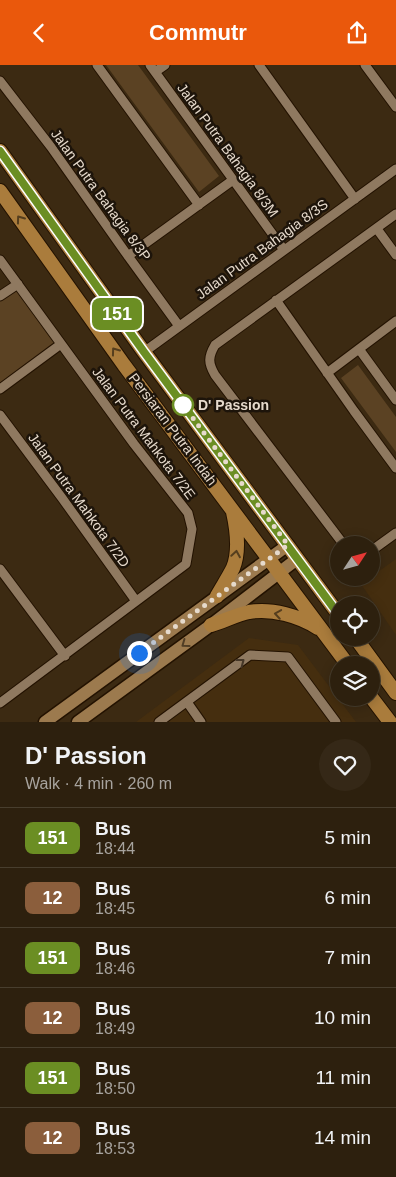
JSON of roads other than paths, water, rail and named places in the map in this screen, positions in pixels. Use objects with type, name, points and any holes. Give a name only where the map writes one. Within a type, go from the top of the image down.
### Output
[{"type":"main road","name":"Persiaran Putra Indah","points":[[0,151],[144,352],[330,603]]},
{"type":"main road","name":"Persiaran Putra Indah","points":[[0,191],[124,365],[341,656]]},
{"type":"main road","points":[[216,596],[233,567],[236,555],[236,525],[231,507]]},
{"type":"main road","points":[[211,625],[250,612],[268,612],[289,615],[308,622],[323,631]]},
{"type":"main road","points":[[362,646],[396,693]]},
{"type":"main road","points":[[378,706],[390,722]]},
{"type":"street","points":[[97,65],[199,205]]},
{"type":"street","points":[[152,69],[165,65]]},
{"type":"street","points":[[259,65],[355,199]]},
{"type":"street","points":[[366,65],[396,107]]},
{"type":"street","name":"Jalan Putra Bahagia 8/3M","points":[[152,69],[284,250]]},
{"type":"street","name":"Jalan Putra Bahagia 8/3P","points":[[0,81],[51,147],[179,326]]},
{"type":"street","name":"Jalan Putra Bahagia 8/3S","points":[[144,352],[395,171]]},
{"type":"street","points":[[128,256],[233,180]]},
{"type":"street","points":[[337,536],[215,375],[210,367],[211,352],[215,345],[396,214]]},
{"type":"street","points":[[377,229],[396,255]]},
{"type":"street","name":"Jalan Putra Mahkota 7/2E","points":[[0,260],[134,445],[188,513],[192,529],[186,564],[0,703]]},
{"type":"street","points":[[0,296],[18,283]]},
{"type":"street","points":[[276,300],[396,468]]},
{"type":"street","points":[[328,373],[396,321]]},
{"type":"street","points":[[0,389],[61,344]]},
{"type":"street","points":[[359,349],[396,400]]},
{"type":"street","name":"Jalan Putra Mahkota 7/2D","points":[[0,415],[136,601]]},
{"type":"street","points":[[380,545],[396,533]]},
{"type":"street","points":[[45,722],[288,545]]},
{"type":"street","points":[[81,721],[297,559]]},
{"type":"street","points":[[0,569],[65,656]]},
{"type":"street","points":[[159,722],[250,655],[288,657],[336,722]]},
{"type":"street","points":[[55,722],[68,712],[77,698]]},
{"type":"street","points":[[187,702],[201,722]]},
{"type":"place","name":"D' Passion","points":[[183,405]]}]
